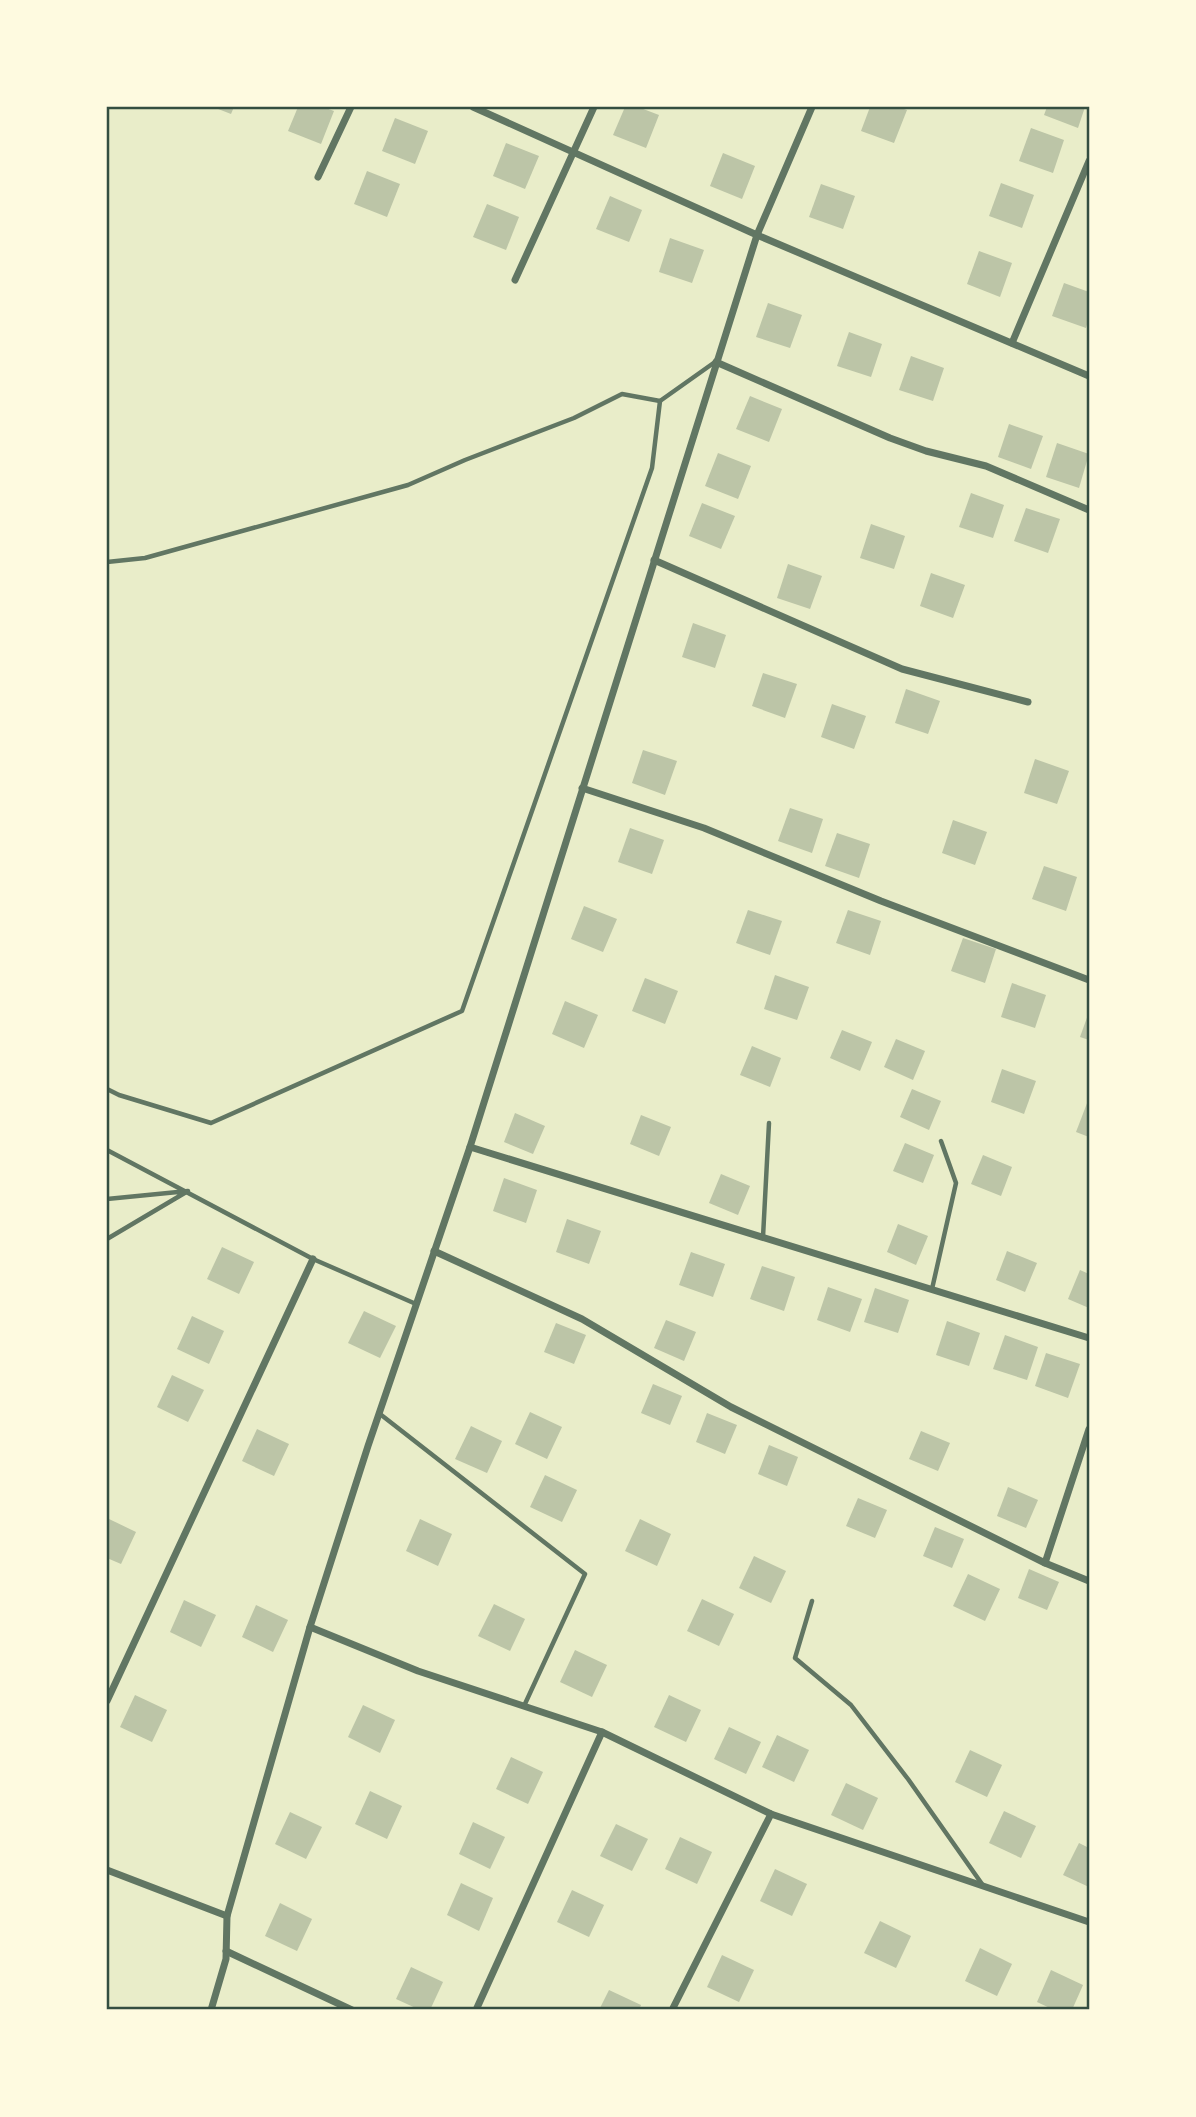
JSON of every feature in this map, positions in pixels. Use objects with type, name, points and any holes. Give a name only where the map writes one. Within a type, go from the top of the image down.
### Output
[{"type":"street","points":[[318,177],[351,107]]},
{"type":"street","points":[[472,107],[573,150],[757,235],[1089,376]]},
{"type":"street","points":[[515,280],[594,107]]},
{"type":"street","points":[[211,2010],[226,1959],[228,1916],[310,1627],[470,1147],[757,235],[812,107]]},
{"type":"street","points":[[1012,343],[1089,161]]},
{"type":"street","points":[[716,362],[890,438],[926,451],[986,466],[1089,510]]},
{"type":"street","points":[[654,560],[902,669],[1028,702]]},
{"type":"street","points":[[582,788],[704,828],[881,901],[1089,980]]},
{"type":"street","points":[[470,1147],[1089,1338]]},
{"type":"street","points":[[434,1251],[582,1319],[731,1407],[1045,1563],[1089,1581]]},
{"type":"street","points":[[107,1701],[313,1259]]},
{"type":"street","points":[[1045,1563],[1089,1429]]},
{"type":"street","points":[[310,1627],[418,1671],[602,1732],[771,1814],[1089,1922]]},
{"type":"street","points":[[476,2010],[602,1732]]},
{"type":"street","points":[[672,2010],[771,1814]]},
{"type":"street","points":[[107,1870],[228,1916]]},
{"type":"street","points":[[226,1951],[352,2010]]},
{"type":"lane","points":[[107,562],[145,558],[408,485],[574,418],[622,394],[660,401],[716,362]]},
{"type":"lane","points":[[107,1088],[119,1095],[211,1123],[462,1011],[652,468],[660,401]]},
{"type":"lane","points":[[763,1237],[769,1123]]},
{"type":"lane","points":[[932,1289],[956,1183],[941,1141]]},
{"type":"lane","points":[[107,1150],[313,1259],[416,1304]]},
{"type":"lane","points":[[107,1199],[188,1191]]},
{"type":"lane","points":[[107,1238],[188,1191]]},
{"type":"lane","points":[[379,1414],[584,1574],[523,1706]]},
{"type":"lane","points":[[812,1601],[794,1658],[852,1705],[983,1885]]},
{"type":"building","points":[[213,107],[234,107],[231,114]]},
{"type":"building","points":[[298,107],[323,107],[334,111],[321,144],[288,131]]},
{"type":"building","points":[[625,107],[638,107],[659,115],[646,148],[613,135]]},
{"type":"building","points":[[870,107],[898,107],[907,110],[894,143],[861,131]]},
{"type":"building","points":[[1047,107],[1085,107],[1078,128],[1044,115]]},
{"type":"building","points":[[395,118],[428,131],[415,164],[382,151]]},
{"type":"building","points":[[1031,128],[1064,140],[1053,173],[1019,161]]},
{"type":"building","points":[[506,143],[539,156],[525,189],[493,176]]},
{"type":"building","points":[[723,153],[755,166],[742,199],[710,186]]},
{"type":"building","points":[[367,171],[400,184],[387,217],[354,204]]},
{"type":"building","points":[[1001,183],[1034,195],[1022,228],[989,216]]},
{"type":"building","points":[[821,184],[855,196],[843,229],[809,217]]},
{"type":"building","points":[[610,196],[642,210],[629,242],[596,229]]},
{"type":"building","points":[[487,204],[519,217],[506,250],[473,237]]},
{"type":"building","points":[[670,238],[704,250],[692,283],[659,272]]},
{"type":"building","points":[[979,251],[1012,263],[1000,297],[967,284]]},
{"type":"building","points":[[1064,283],[1089,292],[1089,318],[1086,328],[1052,316]]},
{"type":"building","points":[[768,303],[802,315],[790,348],[756,337]]},
{"type":"building","points":[[849,332],[882,344],[871,377],[837,366]]},
{"type":"building","points":[[911,356],[944,368],[933,401],[899,390]]},
{"type":"building","points":[[750,396],[782,409],[769,442],[736,429]]},
{"type":"building","points":[[1009,424],[1043,436],[1031,469],[998,457]]},
{"type":"building","points":[[1057,443],[1089,454],[1079,488],[1046,477]]},
{"type":"building","points":[[718,453],[751,466],[738,499],[705,486]]},
{"type":"building","points":[[971,493],[1004,505],[993,538],[959,527]]},
{"type":"building","points":[[702,503],[735,516],[721,549],[689,536]]},
{"type":"building","points":[[1026,508],[1060,519],[1048,553],[1014,541]]},
{"type":"building","points":[[871,524],[905,536],[894,569],[860,558]]},
{"type":"building","points":[[788,564],[822,576],[810,609],[777,598]]},
{"type":"building","points":[[931,573],[965,585],[953,618],[920,606]]},
{"type":"building","points":[[693,623],[726,635],[715,668],[682,657]]},
{"type":"building","points":[[763,673],[797,684],[785,718],[752,706]]},
{"type":"building","points":[[906,689],[940,701],[928,734],[895,723]]},
{"type":"building","points":[[832,704],[866,716],[854,749],[821,737]]},
{"type":"building","points":[[643,750],[677,761],[665,795],[632,783]]},
{"type":"building","points":[[1035,759],[1069,771],[1057,804],[1024,793]]},
{"type":"building","points":[[790,808],[823,819],[812,853],[778,841]]},
{"type":"building","points":[[953,820],[987,832],[975,865],[942,853]]},
{"type":"building","points":[[630,828],[664,840],[652,874],[618,862]]},
{"type":"building","points":[[837,833],[870,844],[859,878],[825,866]]},
{"type":"building","points":[[1044,866],[1077,877],[1066,911],[1032,899]]},
{"type":"building","points":[[584,906],[617,919],[603,952],[571,939]]},
{"type":"building","points":[[748,910],[782,921],[770,955],[736,943]]},
{"type":"building","points":[[848,910],[881,921],[870,955],[836,943]]},
{"type":"building","points":[[963,938],[996,949],[985,983],[951,971]]},
{"type":"building","points":[[775,975],[809,987],[797,1020],[764,1009]]},
{"type":"building","points":[[645,978],[678,991],[665,1024],[632,1011]]},
{"type":"building","points":[[1012,983],[1046,995],[1035,1028],[1001,1017]]},
{"type":"building","points":[[565,1001],[598,1015],[584,1048],[552,1034]]},
{"type":"building","points":[[1089,1012],[1089,1040],[1080,1037]]},
{"type":"building","points":[[842,1030],[872,1042],[860,1071],[830,1058]]},
{"type":"building","points":[[896,1039],[925,1051],[913,1080],[884,1067]]},
{"type":"building","points":[[752,1046],[781,1058],[770,1087],[740,1075]]},
{"type":"building","points":[[1002,1069],[1036,1081],[1024,1114],[991,1102]]},
{"type":"building","points":[[912,1089],[941,1101],[929,1130],[900,1117]]},
{"type":"building","points":[[1089,1098],[1089,1137],[1076,1132]]},
{"type":"building","points":[[515,1113],[545,1126],[533,1154],[504,1142]]},
{"type":"building","points":[[641,1115],[671,1127],[659,1156],[630,1144]]},
{"type":"building","points":[[905,1143],[934,1155],[923,1183],[893,1171]]},
{"type":"building","points":[[983,1155],[1012,1167],[1001,1196],[971,1184]]},
{"type":"building","points":[[721,1174],[750,1186],[738,1215],[709,1203]]},
{"type":"building","points":[[504,1178],[537,1190],[526,1223],[493,1211]]},
{"type":"building","points":[[567,1219],[601,1231],[589,1264],[556,1252]]},
{"type":"building","points":[[898,1224],[928,1236],[916,1265],[887,1252]]},
{"type":"building","points":[[222,1247],[254,1262],[239,1294],[207,1279]]},
{"type":"building","points":[[1007,1251],[1037,1263],[1025,1292],[996,1280]]},
{"type":"building","points":[[691,1252],[725,1264],[713,1297],[679,1285]]},
{"type":"building","points":[[762,1266],[795,1277],[784,1311],[750,1299]]},
{"type":"building","points":[[1080,1270],[1089,1274],[1089,1308],[1068,1299]]},
{"type":"building","points":[[828,1287],[862,1299],[850,1332],[817,1320]]},
{"type":"building","points":[[875,1288],[909,1300],[898,1333],[864,1322]]},
{"type":"building","points":[[364,1311],[396,1326],[380,1358],[348,1343]]},
{"type":"building","points":[[192,1316],[224,1331],[209,1364],[177,1349]]},
{"type":"building","points":[[666,1320],[696,1332],[684,1361],[654,1348]]},
{"type":"building","points":[[947,1321],[980,1333],[969,1366],[936,1355]]},
{"type":"building","points":[[556,1323],[586,1335],[574,1364],[544,1352]]},
{"type":"building","points":[[1005,1335],[1038,1347],[1027,1380],[993,1369]]},
{"type":"building","points":[[1046,1353],[1080,1364],[1068,1398],[1035,1386]]},
{"type":"building","points":[[172,1375],[204,1390],[188,1422],[157,1407]]},
{"type":"building","points":[[653,1384],[682,1396],[670,1425],[641,1413]]},
{"type":"building","points":[[530,1412],[562,1427],[547,1459],[515,1444]]},
{"type":"building","points":[[707,1413],[737,1425],[725,1454],[696,1442]]},
{"type":"building","points":[[471,1426],[502,1441],[487,1473],[455,1459]]},
{"type":"building","points":[[257,1429],[289,1444],[274,1476],[242,1461]]},
{"type":"building","points":[[921,1431],[950,1443],[938,1471],[909,1459]]},
{"type":"building","points":[[769,1445],[798,1457],[787,1486],[758,1474]]},
{"type":"building","points":[[545,1475],[577,1490],[562,1522],[530,1507]]},
{"type":"building","points":[[1008,1487],[1038,1500],[1026,1528],[997,1516]]},
{"type":"building","points":[[858,1498],[887,1510],[875,1538],[846,1526]]},
{"type":"building","points":[[107,1518],[136,1532],[121,1564],[107,1558]]},
{"type":"building","points":[[420,1519],[452,1534],[438,1566],[406,1551]]},
{"type":"building","points":[[640,1519],[671,1534],[657,1566],[625,1551]]},
{"type":"building","points":[[935,1527],[964,1539],[952,1568],[923,1556]]},
{"type":"building","points":[[754,1556],[786,1571],[771,1603],[739,1588]]},
{"type":"building","points":[[1029,1569],[1059,1582],[1047,1610],[1018,1598]]},
{"type":"building","points":[[968,1574],[1000,1589],[985,1621],[953,1606]]},
{"type":"building","points":[[702,1599],[734,1614],[719,1646],[687,1631]]},
{"type":"building","points":[[184,1600],[216,1615],[201,1647],[170,1632]]},
{"type":"building","points":[[494,1604],[525,1619],[510,1651],[478,1636]]},
{"type":"building","points":[[256,1605],[288,1620],[273,1652],[242,1637]]},
{"type":"building","points":[[575,1650],[607,1665],[592,1697],[560,1682]]},
{"type":"building","points":[[135,1695],[167,1710],[152,1742],[120,1727]]},
{"type":"building","points":[[669,1695],[701,1710],[686,1742],[654,1727]]},
{"type":"building","points":[[363,1705],[395,1720],[380,1753],[348,1737]]},
{"type":"building","points":[[729,1727],[761,1742],[746,1774],[714,1759]]},
{"type":"building","points":[[777,1735],[809,1750],[794,1782],[762,1767]]},
{"type":"building","points":[[970,1750],[1002,1765],[987,1797],[955,1782]]},
{"type":"building","points":[[511,1757],[543,1772],[528,1804],[496,1789]]},
{"type":"building","points":[[846,1783],[878,1798],[863,1830],[831,1815]]},
{"type":"building","points":[[370,1791],[402,1806],[387,1839],[355,1824]]},
{"type":"building","points":[[1004,1811],[1036,1826],[1021,1858],[989,1843]]},
{"type":"building","points":[[290,1812],[322,1827],[306,1859],[275,1844]]},
{"type":"building","points":[[473,1822],[505,1837],[490,1869],[459,1854]]},
{"type":"building","points":[[616,1824],[648,1839],[632,1871],[600,1856]]},
{"type":"building","points":[[680,1837],[712,1852],[697,1884],[665,1869]]},
{"type":"building","points":[[1079,1843],[1089,1848],[1089,1887],[1063,1875]]},
{"type":"building","points":[[775,1869],[807,1884],[792,1916],[760,1901]]},
{"type":"building","points":[[461,1883],[493,1898],[479,1931],[447,1915]]},
{"type":"building","points":[[572,1890],[604,1905],[589,1937],[557,1922]]},
{"type":"building","points":[[280,1903],[312,1919],[297,1951],[265,1936]]},
{"type":"building","points":[[880,1921],[911,1936],[896,1968],[864,1953]]},
{"type":"building","points":[[980,1948],[1012,1964],[997,1996],[965,1981]]},
{"type":"building","points":[[722,1955],[754,1970],[739,2002],[707,1987]]},
{"type":"building","points":[[411,1967],[443,1982],[430,2010],[420,2010],[396,1999]]},
{"type":"building","points":[[1051,1970],[1083,1985],[1072,2010],[1054,2010],[1037,2002]]},
{"type":"building","points":[[609,1990],[641,2005],[639,2010],[599,2010]]}]
